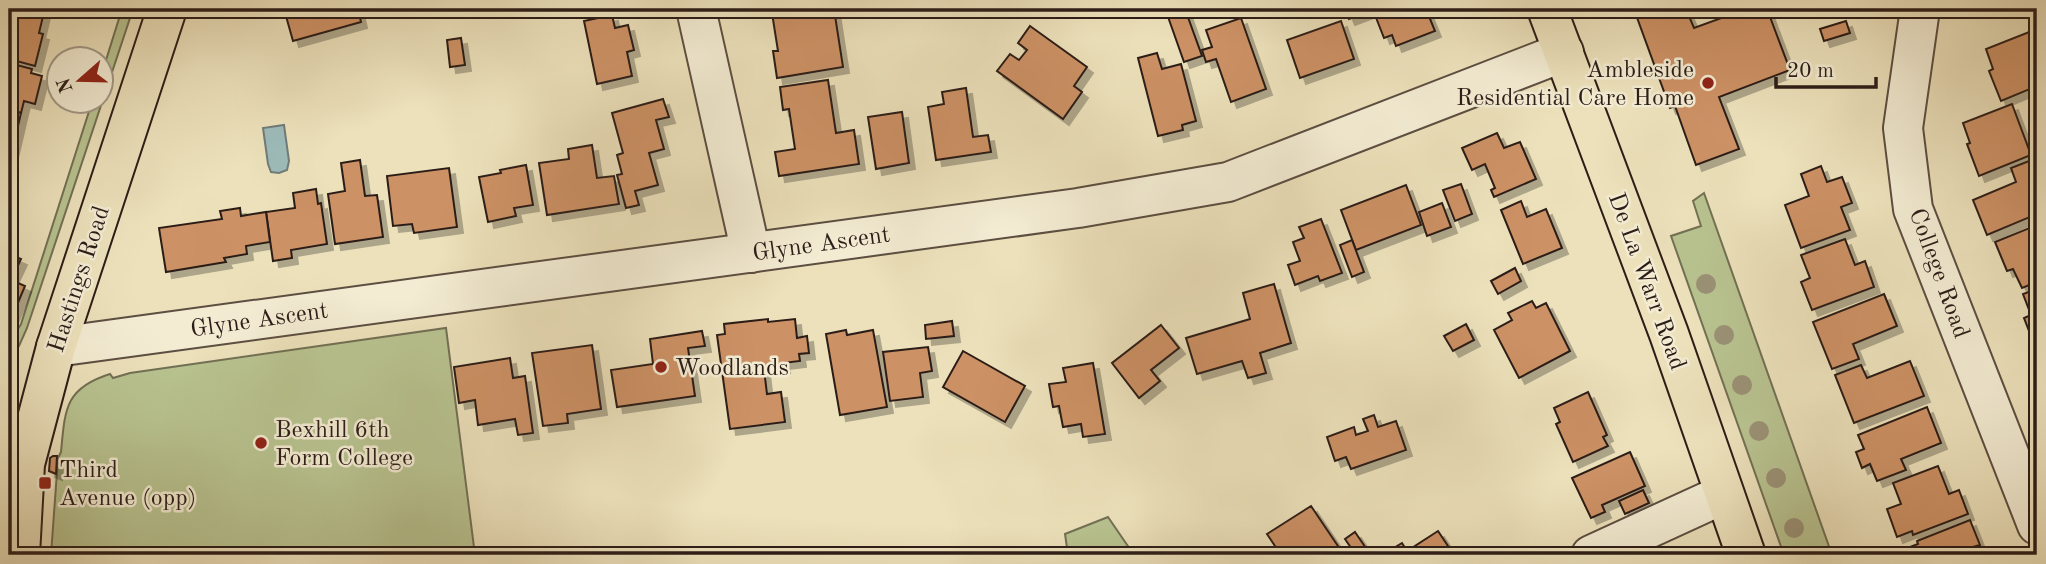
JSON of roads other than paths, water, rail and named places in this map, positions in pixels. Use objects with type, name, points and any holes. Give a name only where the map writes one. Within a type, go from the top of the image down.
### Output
[{"type":"main road","name":"Hastings Road","points":[[20,555],[17,464],[167,9]]},
{"type":"main road","name":"De La Warr Road","points":[[1547,9],[1669,334],[1746,555]]},
{"type":"street","points":[[696,9],[751,253]]},
{"type":"street","name":"College Road","points":[[1920,9],[1903,128],[1913,209],[2037,525]]},
{"type":"street","name":"Glyne Ascent","points":[[56,347],[1077,208],[1228,182],[1564,52]]},
{"type":"street","points":[[1591,555],[1724,494]]},
{"type":"water","points":[[284,125],[289,161],[287,170],[271,172],[263,128]]},
{"type":"place","name":"Ambleside Residential Care Home","points":[[1708,83]]},
{"type":"place","name":"Woodlands","points":[[661,367]]},
{"type":"place","name":"Bexhill 6th Form College","points":[[261,443]]},
{"type":"place","name":"Third Avenue (opp)","points":[[45,483]]}]
